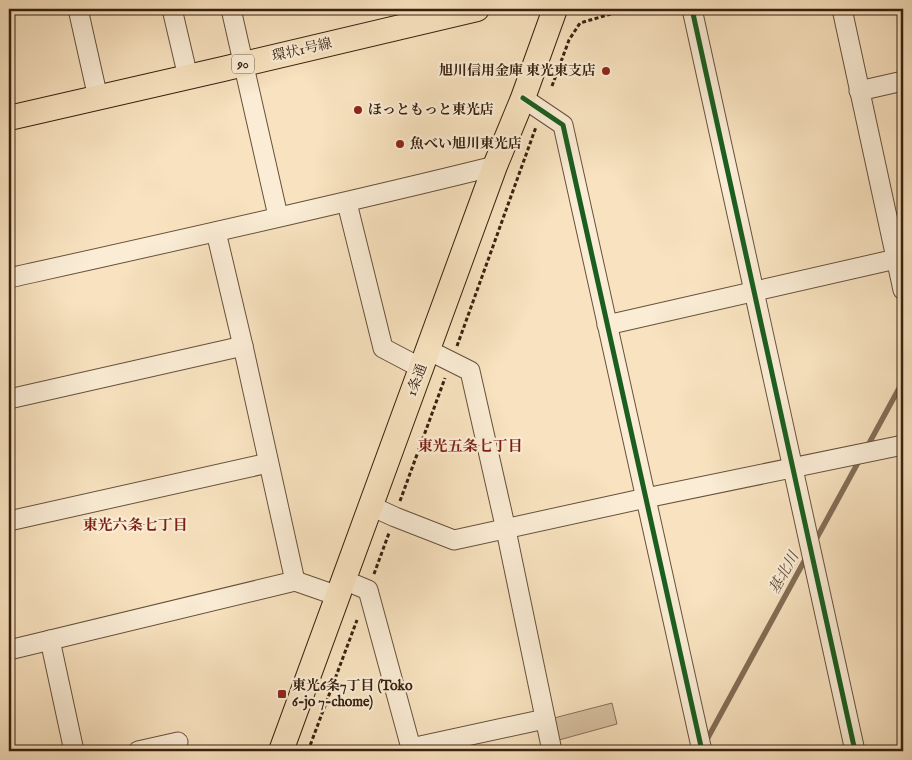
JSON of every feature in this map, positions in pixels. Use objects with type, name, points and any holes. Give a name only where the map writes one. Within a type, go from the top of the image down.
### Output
[{"type":"main road","name":"環状1号線","points":[[9,118],[477,9]]},
{"type":"main road","name":"1条通","points":[[281,751],[495,166],[524,98],[555,9]]},
{"type":"street","points":[[78,9],[98,98]]},
{"type":"street","points":[[172,9],[188,77]]},
{"type":"street","points":[[231,9],[278,216]]},
{"type":"street","points":[[692,9],[855,751]]},
{"type":"street","points":[[842,9],[903,290]]},
{"type":"street","points":[[859,91],[903,81]]},
{"type":"street","points":[[524,98],[563,125],[702,751]]},
{"type":"street","points":[[9,278],[216,232],[278,216],[347,203],[495,166]]},
{"type":"street","points":[[347,203],[383,348],[470,371],[506,530],[552,751]]},
{"type":"street","points":[[216,232],[295,581]]},
{"type":"street","points":[[607,325],[896,259]]},
{"type":"street","points":[[9,399],[243,346]]},
{"type":"street","points":[[371,506],[454,540],[903,445]]},
{"type":"street","points":[[9,521],[268,463]]},
{"type":"street","points":[[9,650],[295,581],[368,590],[411,748],[545,719]]},
{"type":"street","points":[[50,640],[74,751]]},
{"type":"street","points":[[138,751],[178,742]]},
{"type":"shaded area","points":[[612,703],[617,724],[559,740],[554,718]]},
{"type":"waterway","name":"基北川","points":[[866,449],[903,381]]},
{"type":"waterway","name":"基北川","points":[[814,543],[860,459]]},
{"type":"waterway","name":"基北川","points":[[705,743],[807,556]]},
{"type":"cycle path","points":[[692,9],[855,751]]},
{"type":"cycle path","points":[[523,98],[563,125],[702,751]]},
{"type":"place","name":"旭川信用金庫 東光東支店","points":[[606,71]]},
{"type":"place","name":"ほっともっと東光店","points":[[358,110]]},
{"type":"place","name":"魚べい旭川東光店","points":[[400,144]]},
{"type":"place","name":"東光6条7丁目 (Toko 6-jo 7-chome)","points":[[282,694]]},
{"type":"district","name":"東光五条七丁目","points":[[470,446]]},
{"type":"district","name":"東光六条七丁目","points":[[135,525]]}]
